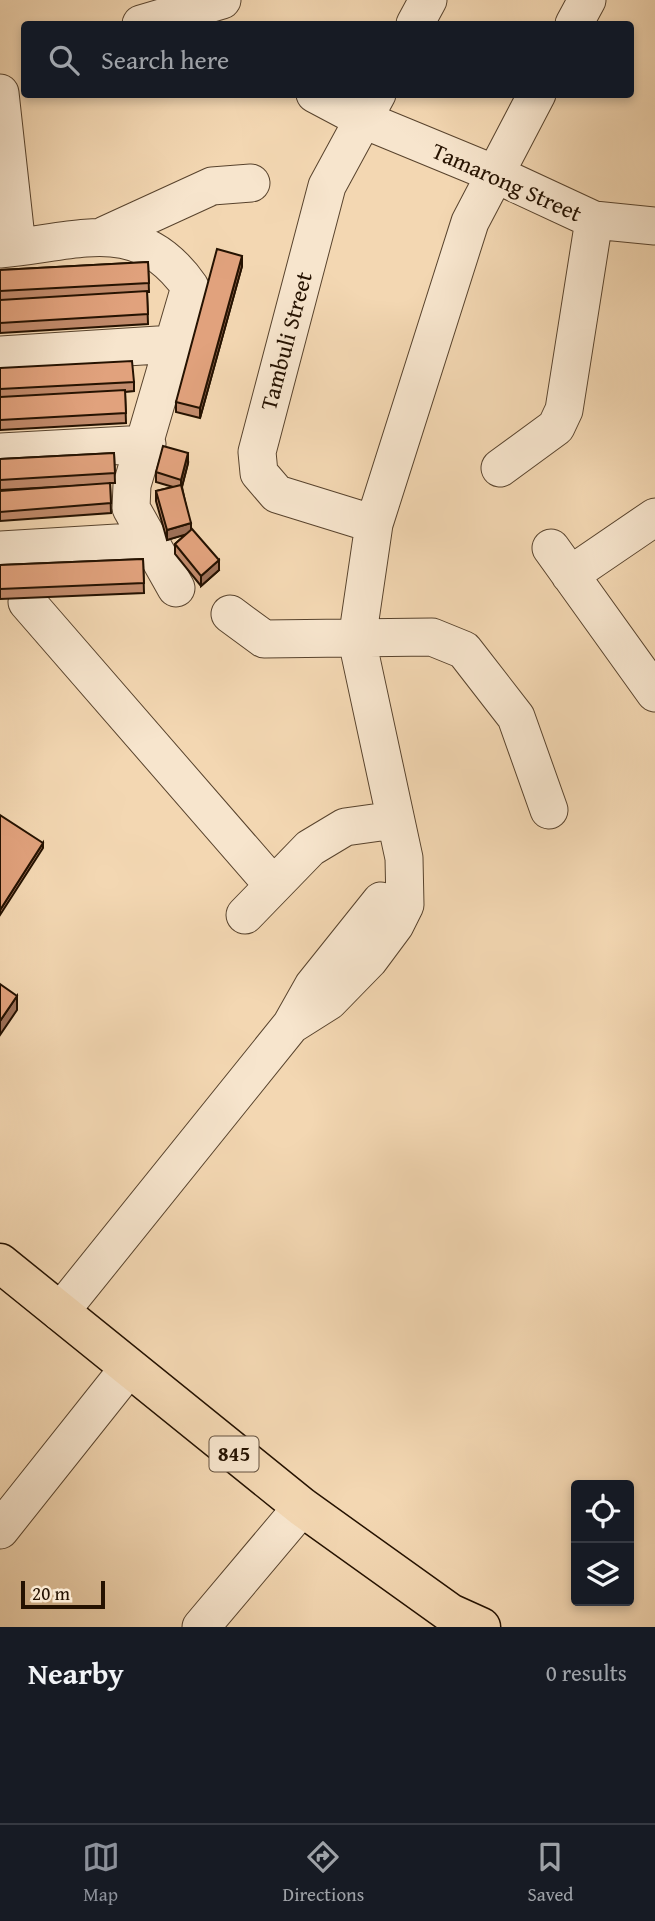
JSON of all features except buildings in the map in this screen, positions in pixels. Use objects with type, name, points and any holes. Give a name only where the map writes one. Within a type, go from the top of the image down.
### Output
[{"type":"main road","name":"845","points":[[0,1263],[302,1507],[450,1613],[481,1627]]},
{"type":"street","points":[[151,21],[223,0],[226,21]]},
{"type":"street","points":[[417,21],[428,0]]},
{"type":"street","points":[[576,21],[587,0]]},
{"type":"street","name":"Tamarong Street","points":[[332,98],[371,107],[495,174],[594,220],[655,226]]},
{"type":"street","points":[[60,1312],[291,1025],[313,986],[405,875],[356,640],[374,524],[470,222],[535,98]]},
{"type":"street","name":"Tambuli Street","points":[[371,107],[327,186],[257,452],[259,473],[277,494],[374,524]]},
{"type":"street","points":[[1,112],[9,248],[105,235],[212,186],[251,183]]},
{"type":"street","points":[[500,468],[556,427],[564,410],[594,220]]},
{"type":"street","points":[[105,235],[150,247],[173,262],[190,287],[147,444],[132,485],[131,508],[176,588]]},
{"type":"street","points":[[0,355],[174,344]]},
{"type":"street","points":[[0,452],[147,444]]},
{"type":"street","points":[[655,517],[561,561],[655,693]]},
{"type":"street","points":[[0,550],[150,541]]},
{"type":"street","points":[[27,602],[272,884]]},
{"type":"street","points":[[230,614],[264,639],[432,637],[464,650],[516,717],[549,810]]},
{"type":"street","points":[[245,915],[272,884],[310,848],[345,827],[395,820]]},
{"type":"street","points":[[0,1530],[128,1369]]},
{"type":"street","points":[[201,1627],[302,1507]]}]
